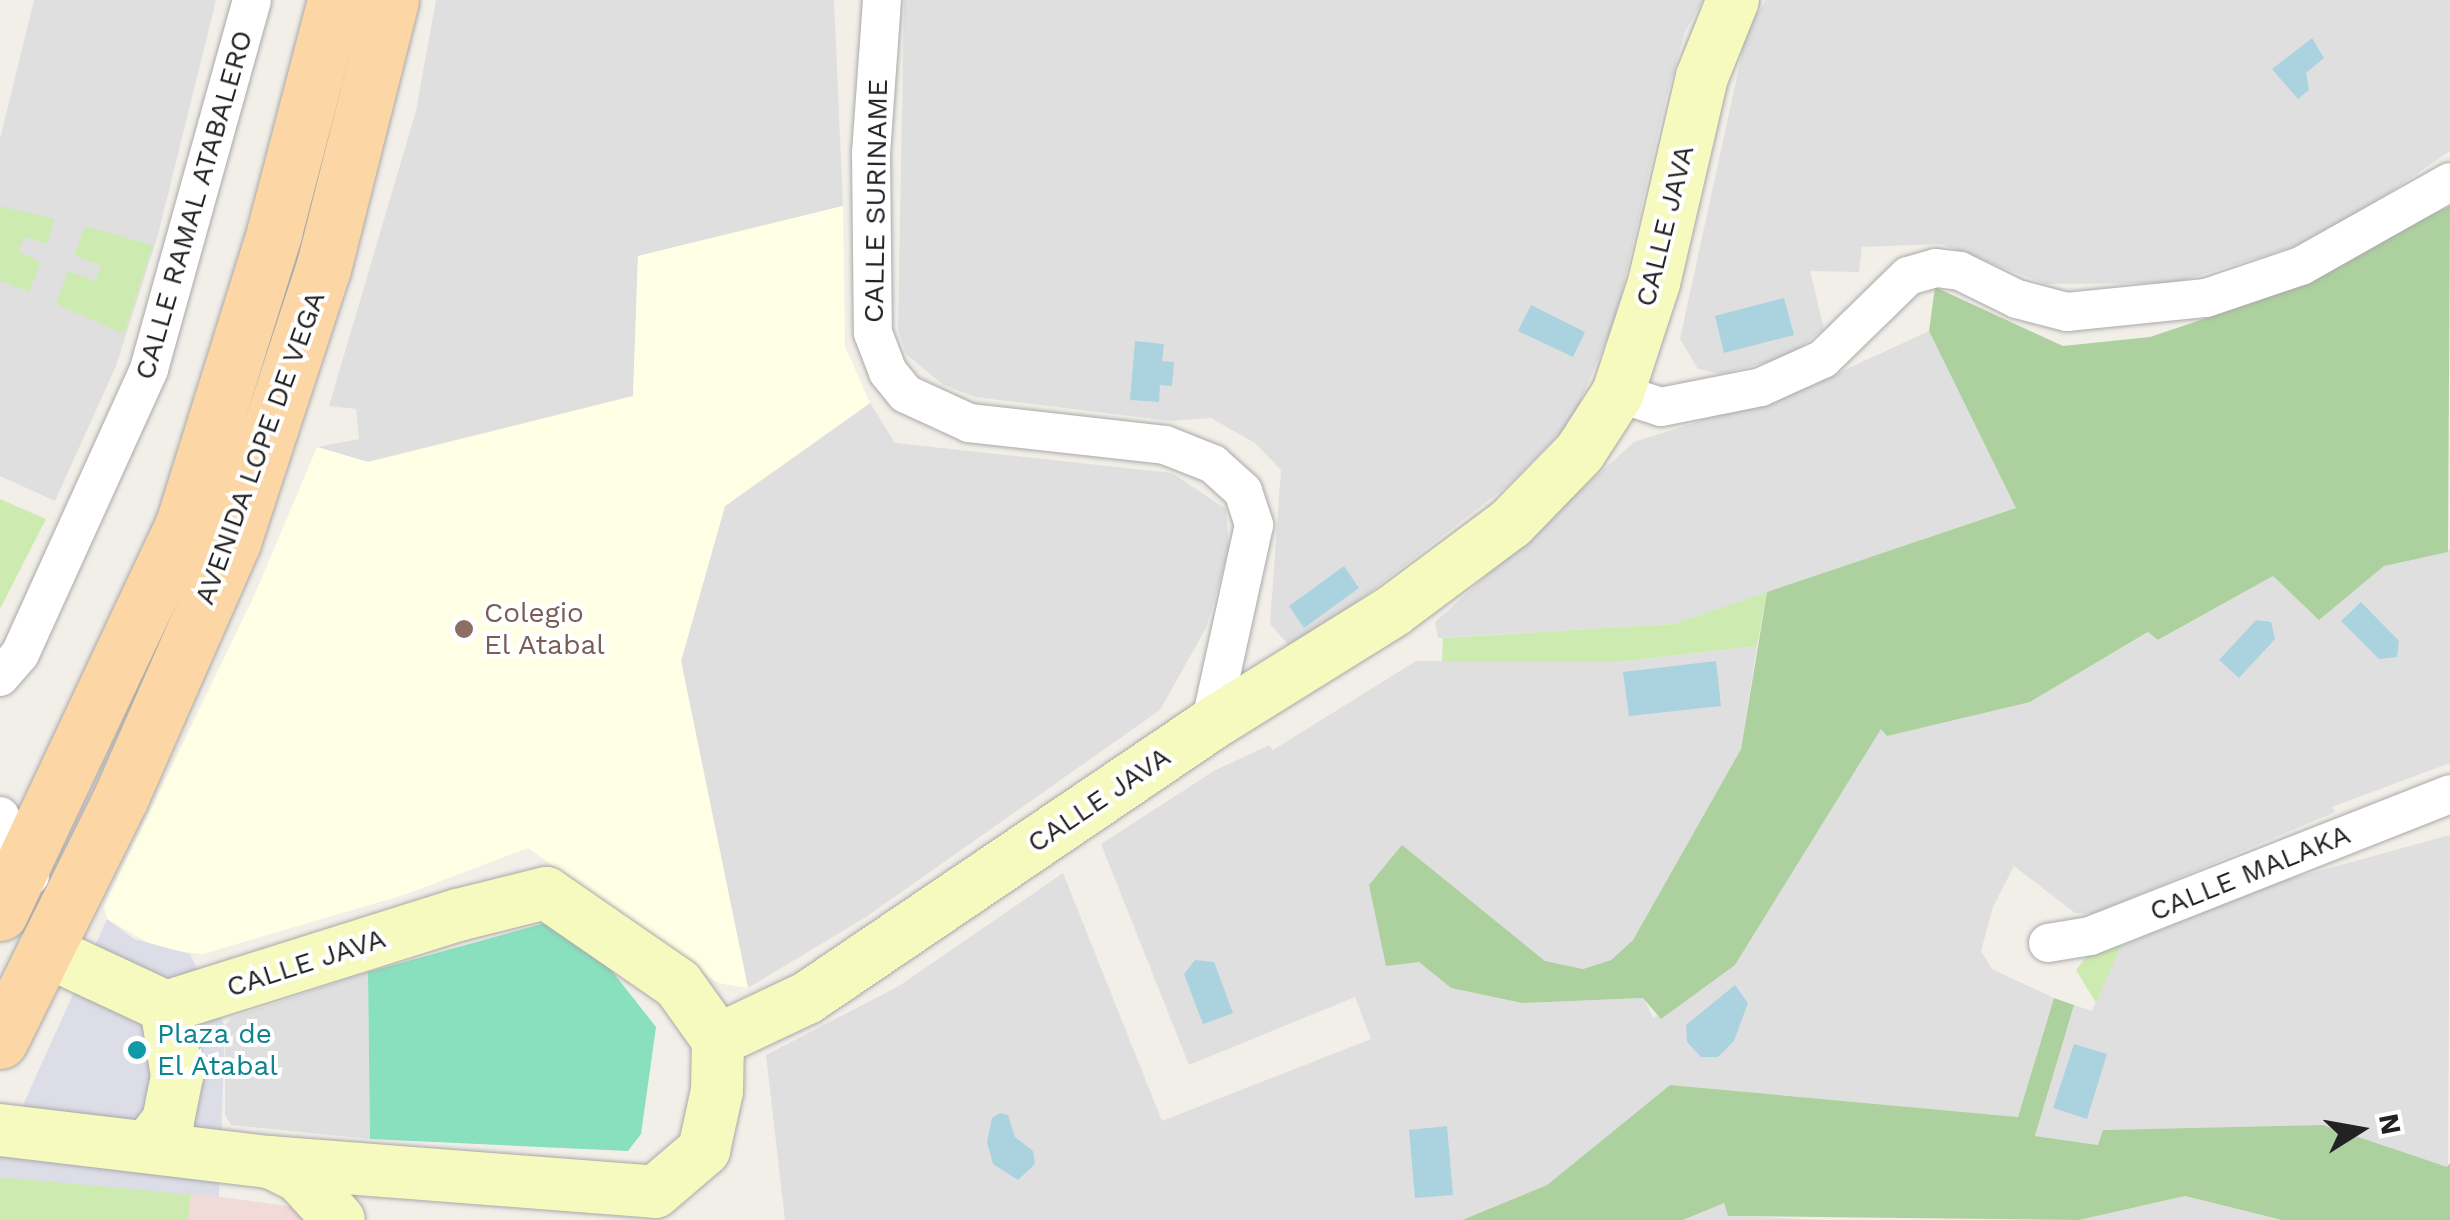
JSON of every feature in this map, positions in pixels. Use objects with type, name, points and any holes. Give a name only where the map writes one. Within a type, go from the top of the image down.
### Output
[{"type":"main road","name":"AVENIDA LOPE DE VEGA","points":[[0,913],[13,837],[183,524],[274,232],[336,0]]},
{"type":"main road","name":"AVENIDA LOPE DE VEGA","points":[[0,1041],[121,797],[233,542],[324,268],[391,0]]},
{"type":"street","name":"CALLE RAMAL ATABALERO","points":[[0,677],[20,654],[150,369],[252,0]]},
{"type":"street","name":"CALLE SURINAME","points":[[882,0],[871,152],[873,334],[888,372],[906,394],[970,424],[1164,445],[1213,464],[1243,491],[1254,525],[1210,725]]},
{"type":"street","name":"CALLE JAVA","points":[[166,1007],[458,914],[546,894],[678,984],[718,1040],[807,998],[1210,725],[1393,611],[1511,522],[1580,452],[1618,393],[1654,282],[1702,76],[1733,0]]},
{"type":"street","points":[[1618,393],[1660,407],[1761,387],[1823,359],[1908,276],[1936,268],[1960,271],[2017,299],[2067,312],[2206,298],[2301,266],[2450,182]]},
{"type":"street","name":"CALLE MALAKA","points":[[2048,943],[2090,936],[2450,794]]},
{"type":"street","points":[[13,837],[44,950],[166,1007],[178,1076],[168,1121],[150,1144]]},
{"type":"street","points":[[0,1130],[150,1144],[268,1162],[655,1192],[704,1150],[716,1091],[718,1040]]},
{"type":"street","points":[[268,1162],[299,1176],[339,1220]]},
{"type":"street","points":[[372,1220],[386,1189],[427,1174]]},
{"type":"shaded area","points":[[34,0],[216,0],[158,235],[116,366],[55,501],[0,476],[0,139]]},
{"type":"shaded area","points":[[436,0],[834,0],[843,206],[638,256],[633,396],[368,462],[317,447],[359,439],[356,409],[329,406],[416,111]]},
{"type":"shaded area","points":[[904,0],[1703,0],[1685,32],[1666,98],[1616,318],[1571,422],[1507,486],[1294,651],[1270,624],[1281,470],[1255,443],[1211,418],[1171,421],[975,397],[942,384],[906,354],[898,329]]},
{"type":"shaded area","points":[[1766,0],[2450,0],[2450,151],[2368,207],[2293,247],[2174,283],[2046,284],[1941,244],[1862,247],[1859,272],[1810,271],[1824,329],[1787,357],[1720,374],[1698,369],[1680,339],[1747,30]]},
{"type":"shaded area","name":"Colegio El Atabal","points":[[843,206],[845,346],[870,403],[725,506],[681,661],[748,988],[718,983],[528,848],[407,894],[203,954],[159,949],[107,919],[104,906],[254,596],[317,447],[368,462],[633,396],[638,256]]},
{"type":"shaded area","points":[[1929,331],[2017,508],[1673,624],[1438,638],[1435,622],[1634,442],[1810,386]]},
{"type":"shaded area","points":[[870,403],[895,443],[1172,473],[1226,509],[1229,550],[1206,628],[1160,710],[866,917],[748,988],[681,661],[725,506]]},
{"type":"shaded area","points":[[2450,549],[2450,763],[2332,807],[2335,812],[2093,914],[2075,913],[2014,866],[1993,907],[1981,951],[1992,969],[2054,998],[2018,1117],[1670,1085],[1547,1185],[1462,1220],[785,1220],[766,1055],[899,986],[1063,873],[1162,1121],[1371,1039],[1355,997],[1189,1065],[1101,844],[1214,771],[1269,745],[1273,750],[1416,661],[1617,662],[1757,646],[1741,749],[1633,940],[1611,960],[1583,969],[1545,961],[1403,846],[1419,962],[1451,988],[1522,1003],[1644,998],[1653,1018],[1735,965],[1881,728],[2030,702],[2149,632],[2159,640],[2273,576],[2319,619],[2384,566]]},
{"type":"shaded area","points":[[2450,835],[2448,1168],[2323,1125],[2104,1130],[2099,1145],[2035,1136],[2074,1005],[2092,1011],[2121,946],[2279,882]]},
{"type":"shaded area","name":"Plaza de El Atabal","points":[[107,919],[134,939],[190,954],[225,1026],[219,1197],[0,1177],[0,1156]]},
{"type":"shaded area","points":[[368,972],[370,1139],[231,1125],[225,1115],[225,1026],[231,1018]]},
{"type":"shaded area","points":[[0,1177],[191,1193],[294,1207],[319,1220],[0,1220]]},
{"type":"shaded area","points":[[2185,1196],[2282,1220],[2079,1220]]},
{"type":"shaded area","points":[[1724,1203],[1729,1216],[1827,1220],[1683,1220]]},
{"type":"green space","points":[[0,206],[55,219],[47,244],[25,237],[18,251],[41,262],[29,292],[0,281]]},
{"type":"green space","points":[[2450,206],[2448,552],[2384,566],[2319,620],[2273,576],[2158,640],[2148,632],[2030,702],[1887,736],[1881,729],[1735,965],[1661,1019],[1643,998],[1522,1003],[1451,988],[1419,962],[1386,966],[1369,885],[1402,845],[1545,961],[1583,969],[1611,960],[1633,940],[1741,749],[1767,592],[2016,508],[1929,331],[1935,287],[2063,346],[2150,337],[2245,305]]},
{"type":"green space","points":[[85,226],[153,245],[124,334],[56,304],[68,271],[95,281],[101,266],[74,255]]},
{"type":"green space","points":[[0,499],[46,519],[0,609]]},
{"type":"green space","points":[[1767,592],[1757,646],[1617,662],[1442,662],[1443,638],[1673,624]]},
{"type":"green space","points":[[549,922],[608,966],[656,1027],[641,1134],[628,1151],[370,1139],[368,972]]},
{"type":"green space","points":[[2113,943],[2121,946],[2096,1003],[2076,970],[2091,951]]},
{"type":"green space","points":[[2054,998],[2074,1005],[2035,1136],[2098,1145],[2103,1130],[2323,1125],[2447,1167],[2450,1163],[2450,1220],[2282,1220],[2185,1196],[2079,1220],[1728,1216],[1724,1203],[1683,1220],[1462,1220],[1547,1185],[1670,1085],[2018,1117]]},
{"type":"green space","points":[[0,1177],[191,1193],[188,1220],[0,1220]]},
{"type":"water","points":[[2312,38],[2324,58],[2306,73],[2309,90],[2298,99],[2272,69]]},
{"type":"water","points":[[1784,298],[1794,335],[1724,353],[1715,316]]},
{"type":"water","points":[[1531,305],[1585,332],[1573,357],[1518,331]]},
{"type":"water","points":[[1135,341],[1164,344],[1162,361],[1174,362],[1172,386],[1160,385],[1159,402],[1130,400]]},
{"type":"water","points":[[1344,566],[1359,588],[1304,628],[1289,606]]},
{"type":"water","points":[[2361,602],[2399,641],[2397,657],[2379,659],[2341,621]]},
{"type":"water","points":[[2256,620],[2271,622],[2275,639],[2239,678],[2219,660]]},
{"type":"water","points":[[1716,661],[1721,706],[1629,716],[1623,672]]},
{"type":"water","points":[[1195,960],[1214,962],[1233,1013],[1203,1024],[1184,974]]},
{"type":"water","points":[[1735,985],[1748,1003],[1734,1041],[1718,1057],[1701,1057],[1687,1042],[1686,1025]]},
{"type":"water","points":[[2074,1044],[2107,1054],[2087,1119],[2053,1108]]},
{"type":"water","points":[[1000,1113],[1008,1115],[1015,1137],[1033,1151],[1035,1164],[1018,1180],[993,1164],[987,1142],[992,1118]]},
{"type":"water","points":[[1447,1126],[1453,1195],[1415,1198],[1409,1130]]},
{"type":"place","name":"Colegio El Atabal","points":[[464,629]]},
{"type":"place","name":"Plaza de El Atabal","points":[[137,1050]]}]
